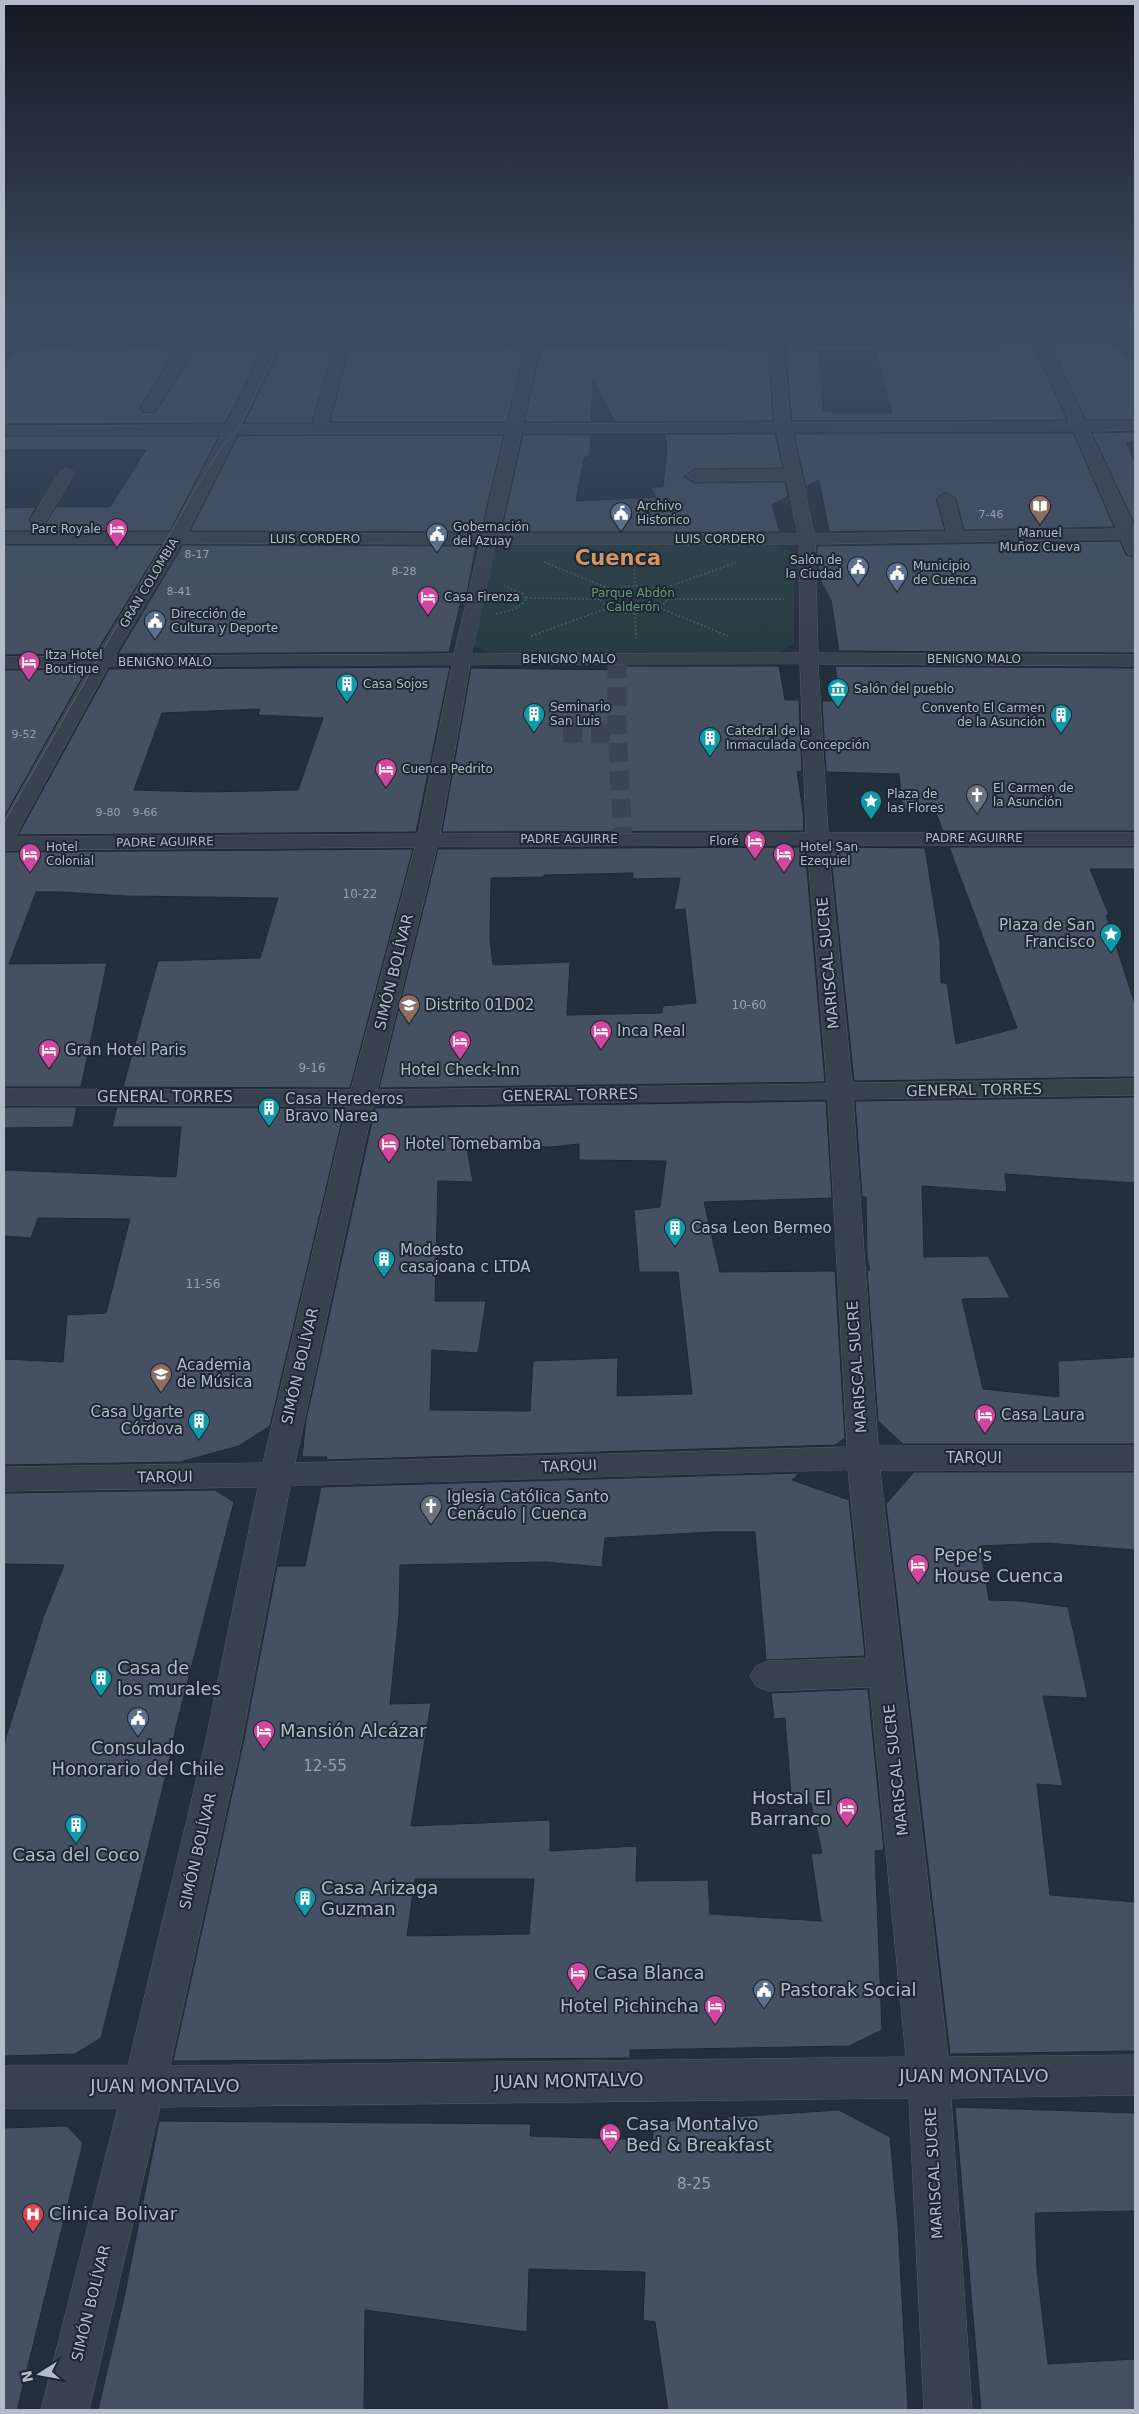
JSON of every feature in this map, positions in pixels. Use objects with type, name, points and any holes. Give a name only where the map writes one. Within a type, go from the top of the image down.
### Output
[{"type":"street","name":"GRAN COLOMBIA","points":[[4,838],[102,662],[176,539],[228,436]]},
{"type":"street","name":"SIMÓN BOLÍVAR","points":[[65,2410],[144,2087],[223,1744],[276,1475],[362,1098],[428,840],[462,659],[512,436]]},
{"type":"street","name":"MARISCAL SUCRE","points":[[785,436],[807,539],[817,838],[840,1092],[863,1458],[929,2077],[948,2410]]},
{"type":"street","points":[[1083,436],[1132,534],[1135,552]]},
{"type":"street","points":[[39,519],[67,473]]},
{"type":"street","points":[[694,476],[793,475]]},
{"type":"street","points":[[946,499],[956,537]]},
{"type":"street","name":"LUIS CORDERO","points":[[4,538],[807,539],[1132,534]]},
{"type":"street","name":"BENIGNO MALO","points":[[4,662],[462,659],[1135,660]]},
{"type":"street","name":"PADRE AGUIRRE","points":[[4,844],[817,838],[1135,839]]},
{"type":"street","name":"GENERAL TORRES","points":[[4,1097],[362,1098],[1135,1087]]},
{"type":"street","name":"TARQUI","points":[[4,1480],[276,1475],[863,1458],[1135,1458]]},
{"type":"street","points":[[768,1676],[886,1672]]},
{"type":"street","name":"JUAN MONTALVO","points":[[4,2087],[1135,2075]]},
{"type":"path","points":[[573,518],[584,508]]},
{"type":"path","points":[[634,560],[635,586]]},
{"type":"path","points":[[600,599],[604,592],[610,589],[635,586],[659,590],[743,560]]},
{"type":"path","points":[[541,562],[610,589]]},
{"type":"path","points":[[500,585],[518,590],[526,598],[600,599]]},
{"type":"path","points":[[659,590],[667,599],[785,599]]},
{"type":"path","points":[[493,614],[513,610],[524,603],[526,598]]},
{"type":"path","points":[[600,599],[601,603],[608,608],[632,613],[659,608],[665,604],[667,599]]},
{"type":"path","points":[[530,636],[608,608]]},
{"type":"path","points":[[659,608],[731,636]]},
{"type":"green space","name":"Parque Abdón Calderón","points":[[520,542],[767,542],[795,553],[794,644],[769,658],[499,658],[472,645],[494,553]]},
{"type":"building","points":[[4,436],[219,436],[170,531],[4,531],[4,508],[36,507],[29,520],[33,524],[45,524],[56,507],[110,507],[146,450],[4,450]]},
{"type":"building","points":[[238,436],[504,436],[481,532],[190,531]]},
{"type":"building","points":[[523,436],[591,436],[590,455],[584,458],[576,501],[656,497],[651,487],[663,487],[667,448],[665,436],[775,436],[783,468],[694,469],[684,477],[694,483],[785,482],[788,496],[772,505],[780,532],[501,532]]},
{"type":"building","points":[[794,436],[1074,436],[1114,527],[964,530],[956,499],[945,492],[936,499],[945,530],[829,532],[819,480],[806,487]]},
{"type":"building","points":[[1093,436],[1135,436],[1135,442],[1126,442],[1135,463],[1135,525]]},
{"type":"building","points":[[1120,541],[1126,555],[1135,557],[1135,653],[839,651],[831,600],[821,582],[817,561],[817,546]]},
{"type":"building","points":[[4,545],[162,545],[95,654],[4,655]]},
{"type":"building","points":[[183,545],[476,546],[467,593],[463,592],[449,652],[118,654]]},
{"type":"building","points":[[623,666],[779,666],[785,700],[799,700],[802,772],[797,771],[804,831],[442,832],[471,668],[623,670]]},
{"type":"building","name":"Convento El Carmen de la Asunción","points":[[835,666],[1135,668],[1135,831],[943,831],[932,803],[903,810],[899,774],[826,772],[822,701],[840,701]]},
{"type":"building","points":[[450,667],[416,832],[18,835],[109,669]],"holes":[[[260,709],[258,715],[323,718],[298,790],[206,792],[134,790],[162,713]]]},
{"type":"building","points":[[87,669],[4,817],[4,670]]},
{"type":"building","points":[[805,847],[825,1082],[379,1088],[438,849]],"holes":[[[633,873],[633,879],[680,878],[674,910],[685,909],[696,1003],[663,1006],[662,1013],[567,1015],[570,962],[493,965],[490,940],[491,878]]]},
{"type":"building","points":[[830,847],[925,848],[940,942],[941,983],[947,983],[956,1044],[1017,1028],[949,847],[1135,847],[1135,869],[1090,869],[1109,915],[1106,915],[1135,1004],[1135,1077],[854,1081]]},
{"type":"building","points":[[413,849],[350,1088],[123,1087],[158,961],[260,958],[278,898],[126,896],[61,892],[36,892],[9,964],[107,963],[81,1087],[4,1087],[4,852]]},
{"type":"building","points":[[1135,1097],[1135,1183],[1005,1174],[1007,1192],[922,1186],[924,1257],[988,1256],[1010,1298],[962,1299],[983,1389],[1059,1397],[1058,1361],[1135,1357],[1135,1444],[903,1444],[878,1421],[867,1270],[870,1270],[867,1258],[866,1197],[862,1197],[855,1101]]},
{"type":"building","points":[[826,1101],[832,1198],[704,1202],[720,1272],[835,1271],[845,1438],[835,1445],[326,1460],[327,1457],[302,1457],[306,1420],[375,1108]],"holes":[[[466,1143],[550,1147],[579,1144],[579,1160],[666,1161],[660,1207],[634,1210],[639,1272],[678,1272],[692,1394],[617,1396],[618,1358],[533,1361],[530,1411],[430,1410],[432,1350],[478,1353],[486,1301],[435,1301],[438,1181],[473,1182]]]},
{"type":"building","points":[[4,1107],[77,1107],[73,1127],[4,1128]]},
{"type":"building","points":[[117,1107],[345,1108],[270,1426],[239,1446],[180,1462],[4,1465],[4,1359],[63,1362],[67,1315],[106,1313],[130,1219],[38,1218],[31,1238],[4,1236],[4,1170],[176,1177],[181,1127],[112,1127]]},
{"type":"building","points":[[914,1472],[1135,1472],[1135,1550],[1048,1543],[980,1546],[989,1600],[1020,1601],[1068,1607],[1088,1698],[1043,1696],[1063,1786],[1037,1784],[1050,1895],[1135,1902],[1135,2051],[950,2054],[886,1504]]},
{"type":"building","points":[[800,1473],[792,1480],[849,1500],[865,1656],[766,1660],[755,1532],[713,1532],[605,1538],[602,1567],[545,1562],[400,1565],[399,1614],[390,1704],[431,1703],[411,1826],[550,1820],[550,1851],[637,1846],[636,1881],[708,1880],[710,1914],[821,1921],[811,1854],[822,1853],[811,1803],[791,1794],[785,1718],[774,1719],[771,1693],[868,1689],[884,1850],[875,1851],[882,2030],[849,2046],[630,2050],[630,2058],[173,2061],[243,1744],[277,1566],[305,1566],[321,1487]],"holes":[[[415,1879],[534,1879],[529,1934],[407,1936]]]},
{"type":"building","points":[[215,1490],[234,1502],[176,1727],[169,1763],[101,2038],[75,2054],[4,2056],[4,1744],[43,1618],[64,1565],[4,1564],[4,1493]]},
{"type":"building","points":[[955,2107],[1135,2113],[1135,2211],[1035,2213],[1037,2269],[1048,2364],[1135,2359],[1135,2410],[981,2410]]},
{"type":"building","points":[[839,2110],[890,2137],[898,2226],[908,2410],[668,2410],[655,2322],[643,2320],[645,2272],[529,2269],[527,2332],[365,2310],[364,2410],[98,2410],[124,2298],[159,2121],[531,2124],[530,2136],[652,2140],[655,2122]]},
{"type":"building","name":"Clinica Bolivar","points":[[67,2126],[83,2143],[17,2410],[4,2410],[4,2128]]},
{"type":"tunnel","points":[[617,659],[617,733]]},
{"type":"tunnel","points":[[563,733],[617,733]]},
{"type":"tunnel","points":[[617,733],[623,839]]},
{"type":"tram line","points":[[4,822],[196,488],[223,445],[232,436]]},
{"type":"place","name":"Manuel Muñoz Cueva","points":[[1040,525]]},
{"type":"place","name":"Archivo Historico","points":[[621,532]]},
{"type":"place","name":"Parc Royale","points":[[117,548]]},
{"type":"place","name":"Gobernación del Azuay","points":[[437,553]]},
{"type":"place","name":"Salón de la Ciudad","points":[[858,586]]},
{"type":"place","name":"Municipio de Cuenca","points":[[897,592]]},
{"type":"place","name":"Casa Firenza","points":[[428,616]]},
{"type":"place","name":"Dirección de Cultura y Deporte","points":[[155,640]]},
{"type":"place","name":"Itza Hotel Boutique","points":[[29,681]]},
{"type":"place","name":"Casa Sojos","points":[[347,703]]},
{"type":"place","name":"Salón del pueblo","points":[[838,708]]},
{"type":"place","name":"Seminario San Luis","points":[[534,733]]},
{"type":"place","name":"Convento El Carmen de la Asunción","points":[[1061,734]]},
{"type":"place","name":"Catedral de la Inmaculada Concepción","points":[[710,757]]},
{"type":"place","name":"Cuenca Pedrito","points":[[386,788]]},
{"type":"place","name":"El Carmen de la Asunción","points":[[977,814]]},
{"type":"place","name":"Plaza de las Flores","points":[[871,820]]},
{"type":"place","name":"Floré","points":[[755,860]]},
{"type":"place","name":"Hotel Colonial","points":[[30,873]]},
{"type":"place","name":"Hotel San Ezequiel","points":[[784,873]]},
{"type":"place","name":"Plaza de San Francisco","points":[[1111,953]]},
{"type":"place","name":"Distrito 01D02","points":[[409,1024]]},
{"type":"place","name":"Inca Real","points":[[601,1050]]},
{"type":"place","name":"Hotel Check-Inn","points":[[460,1060]]},
{"type":"place","name":"Gran Hotel Paris","points":[[49,1069]]},
{"type":"place","name":"Casa Herederos Bravo Narea","points":[[269,1127]]},
{"type":"place","name":"Hotel Tomebamba","points":[[389,1163]]},
{"type":"place","name":"Casa Leon Bermeo","points":[[675,1247]]},
{"type":"place","name":"Modesto casajoana c LTDA","points":[[384,1278]]},
{"type":"place","name":"Academia de Música","points":[[161,1393]]},
{"type":"place","name":"Casa Laura","points":[[985,1434]]},
{"type":"place","name":"Casa Ugarte Córdova","points":[[199,1440]]},
{"type":"place","name":"Iglesia Católica Santo Cenáculo | Cuenca","points":[[431,1525]]},
{"type":"place","name":"Pepe's House Cuenca","points":[[918,1584]]},
{"type":"place","name":"Casa de los murales","points":[[101,1697]]},
{"type":"place","name":"Consulado Honorario del Chile","points":[[138,1737]]},
{"type":"place","name":"Mansión Alcázar","points":[[264,1750]]},
{"type":"place","name":"Hostal El Barranco","points":[[847,1827]]},
{"type":"place","name":"Casa del Coco","points":[[76,1844]]},
{"type":"place","name":"Casa Arizaga Guzman","points":[[305,1917]]},
{"type":"place","name":"Casa Blanca","points":[[578,1992]]},
{"type":"place","name":"Pastorak Social","points":[[764,2009]]},
{"type":"place","name":"Hotel Pichincha","points":[[715,2025]]},
{"type":"place","name":"Casa Montalvo Bed & Breakfast","points":[[610,2153]]},
{"type":"place","name":"Clinica Bolivar","points":[[33,2233]]},
{"type":"district","name":"Cuenca","points":[[618,558]]}]
